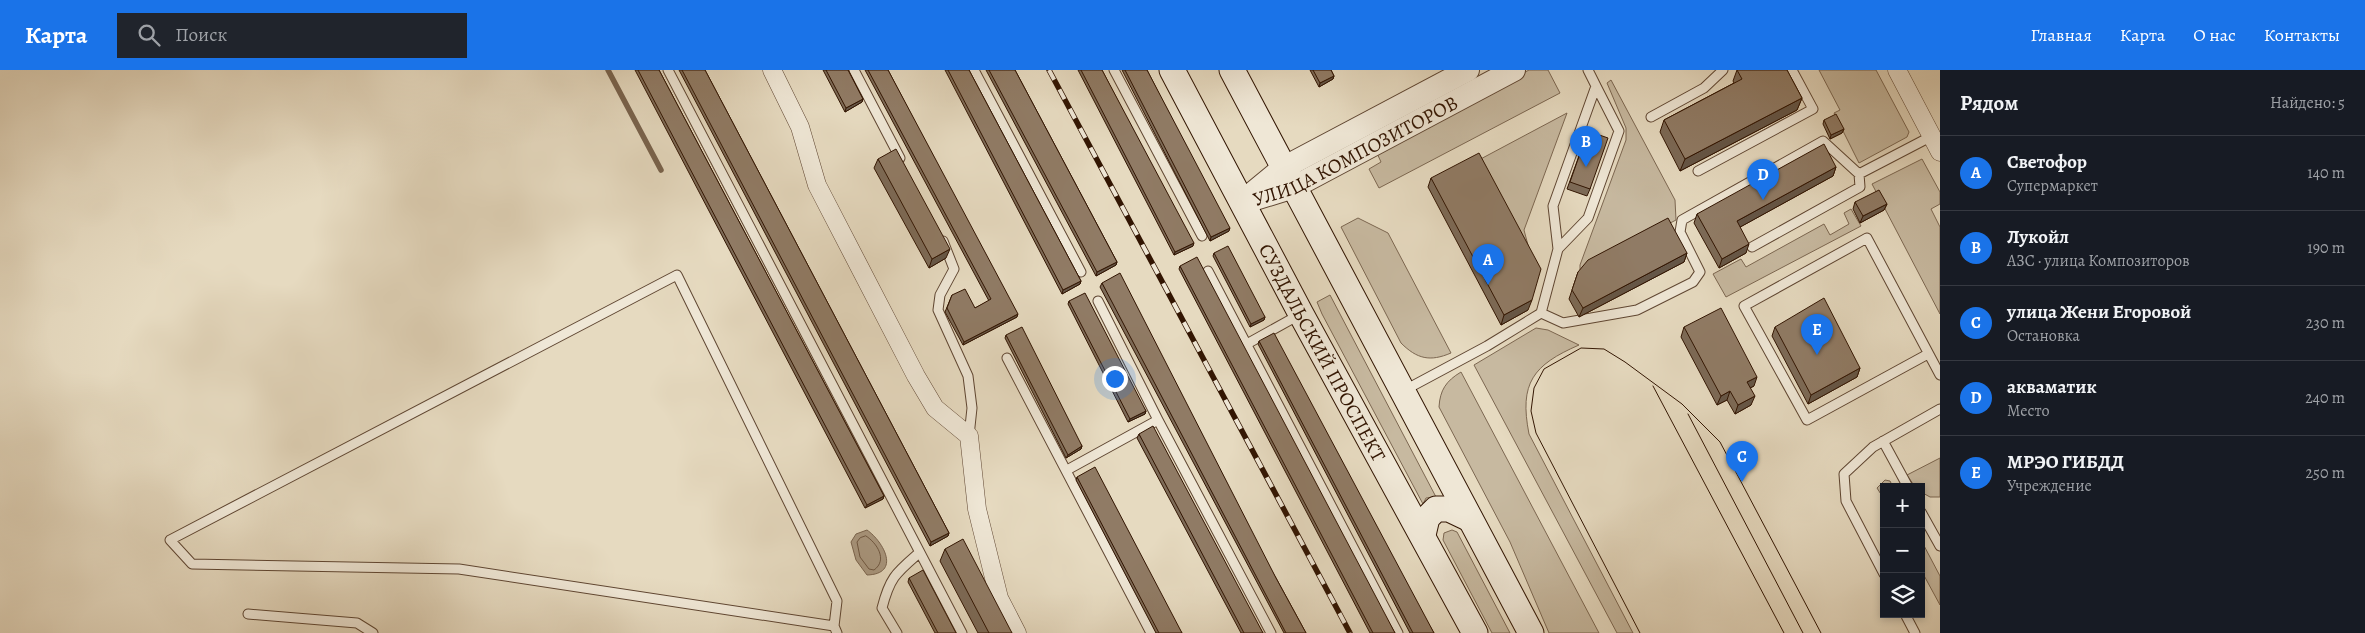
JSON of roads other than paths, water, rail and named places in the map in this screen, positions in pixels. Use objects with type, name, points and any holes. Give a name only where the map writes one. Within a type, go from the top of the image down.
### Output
[{"type":"main road","name":"СУЗДАЛЬСКИЙ ПРОСПЕКТ","points":[[1172,70],[1301,314],[1475,633]]},
{"type":"main road","points":[[1232,70],[1531,633]]},
{"type":"main road","points":[[1423,535],[1427,518],[1436,509],[1449,509],[1470,519]]},
{"type":"street","points":[[772,70],[800,127],[817,185],[916,376],[935,408],[969,436],[977,509],[999,598],[1017,633]]},
{"type":"street","name":"УЛИЦА КОМПОЗИТОРОВ","points":[[1242,203],[1288,178],[1468,70]]},
{"type":"street","name":"УЛИЦА КОМПОЗИТОРОВ","points":[[1288,178],[1514,70]]},
{"type":"street","points":[[1897,70],[1940,152]]},
{"type":"lane","points":[[668,70],[962,633]]},
{"type":"lane","points":[[854,70],[904,166]]},
{"type":"lane","points":[[974,70],[1081,272]]},
{"type":"lane","points":[[1114,70],[1202,236]]},
{"type":"lane","points":[[1558,249],[1588,218],[1619,131],[1588,70]]},
{"type":"lane","points":[[1651,116],[1704,88],[1723,70]]},
{"type":"lane","points":[[1698,171],[1813,109],[1792,70]]},
{"type":"lane","points":[[1402,391],[1487,346],[1541,313],[1558,249],[1553,206],[1596,86]]},
{"type":"lane","points":[[1858,174],[1932,136]]},
{"type":"lane","points":[[1541,313],[1562,323],[1637,310],[1693,282],[1700,272],[1680,232],[1682,220],[1823,141],[1858,174],[1860,187],[1752,246]]},
{"type":"lane","points":[[940,235],[949,252],[954,269],[940,295],[938,310],[968,376],[972,408],[969,436]]},
{"type":"lane","points":[[1928,354],[1807,420],[1744,306],[1867,238],[1940,375]]},
{"type":"lane","points":[[1208,271],[1245,345],[1398,633]]},
{"type":"lane","points":[[677,275],[838,601],[835,630],[459,570],[192,564],[170,540],[677,275]]},
{"type":"lane","points":[[1098,301],[1158,420],[1271,633]]},
{"type":"lane","points":[[1245,345],[1301,314]]},
{"type":"lane","points":[[1007,358],[1151,633]]},
{"type":"lane","points":[[1883,573],[1846,502],[1844,474],[1872,446],[1940,409]]},
{"type":"lane","points":[[1067,470],[1158,420]]},
{"type":"lane","points":[[1883,441],[1906,483]]},
{"type":"lane","points":[[1925,519],[1940,546]]},
{"type":"lane","points":[[897,633],[882,608],[888,585],[896,574],[920,553]]},
{"type":"lane","points":[[248,614],[357,623],[373,633]]},
{"type":"lane","points":[[1907,618],[1915,633]]},
{"type":"water","points":[[867,530],[879,542],[886,557],[886,563],[884,569],[867,575],[856,560],[851,542],[856,534]]},
{"type":"waterway","points":[[608,70],[661,170]]},
{"type":"tram line","points":[[1640,633],[1536,433],[1531,411],[1534,388],[1544,369],[1581,348],[1604,349],[1625,362],[1682,404],[1720,442],[1821,633]]},
{"type":"tram line","points":[[1653,386],[1784,633]]},
{"type":"tram line","points":[[1688,414],[1803,633]]},
{"type":"railway","points":[[1049,70],[1350,633]]},
{"type":"place","name":"Лукойл","points":[[1586,167]]},
{"type":"place","name":"акваматик","points":[[1763,200]]},
{"type":"place","name":"Светофор","points":[[1488,285]]},
{"type":"place","name":"МРЭО ГИБДД","points":[[1817,355]]},
{"type":"place","name":"улица Жени Егоровой","points":[[1742,482]]}]
